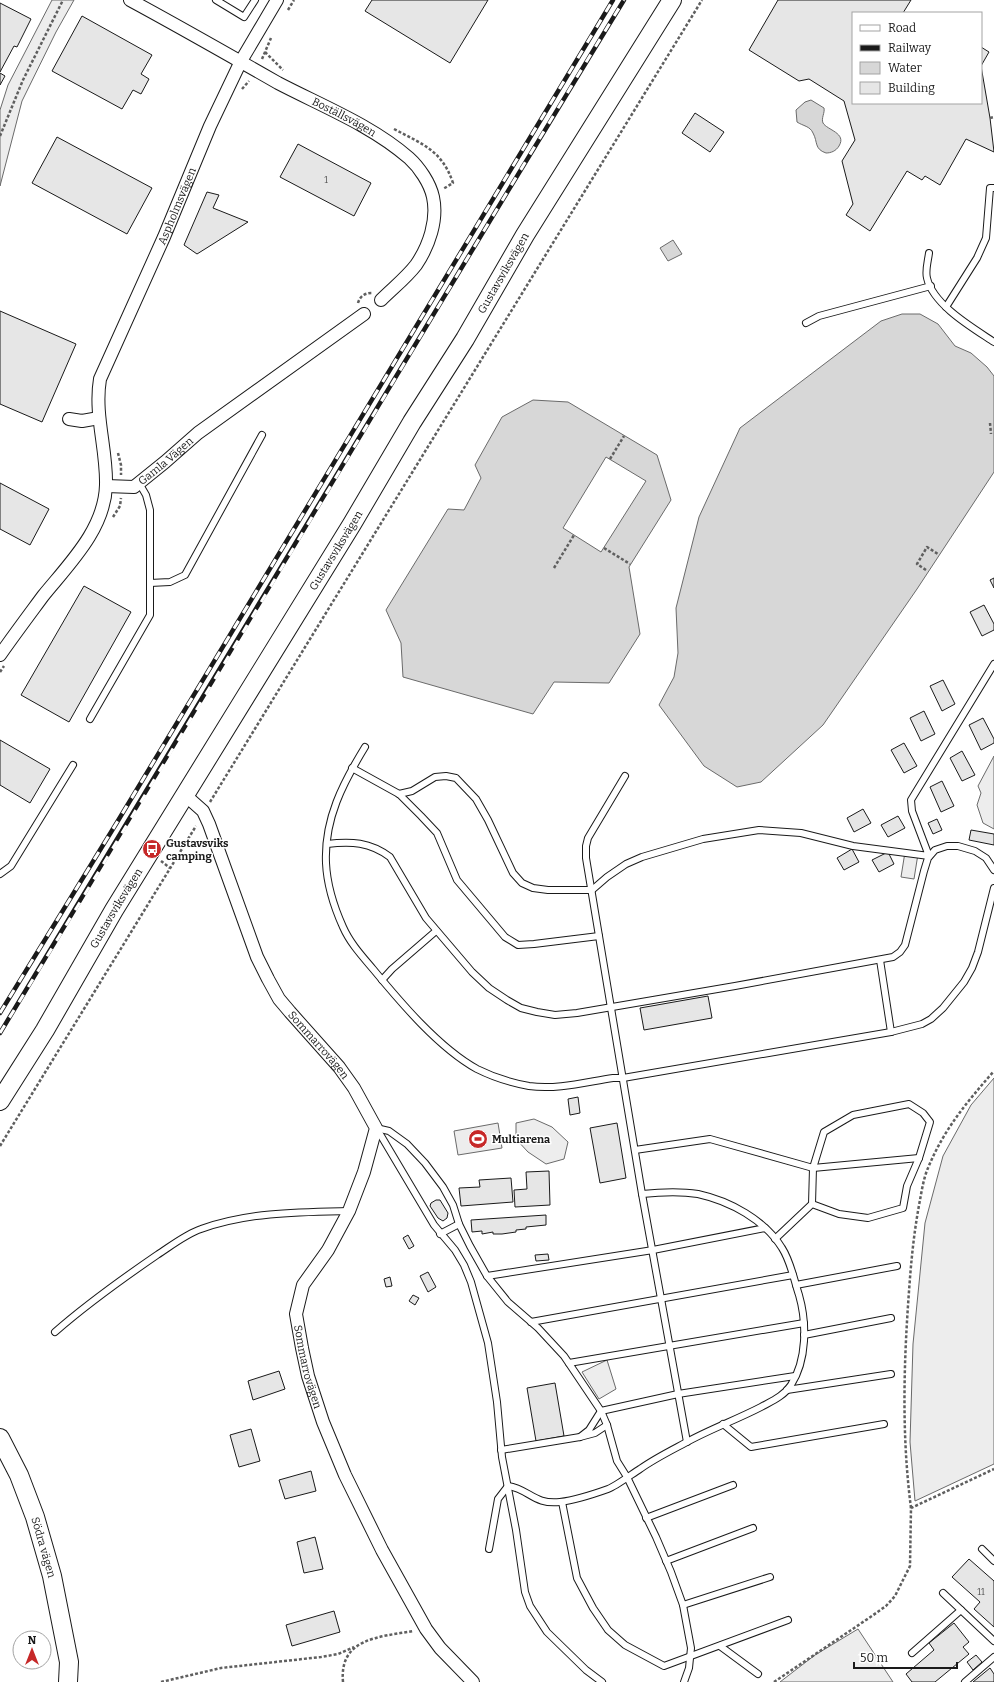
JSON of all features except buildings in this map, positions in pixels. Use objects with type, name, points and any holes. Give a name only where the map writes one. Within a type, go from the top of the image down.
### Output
[{"type":"street","name":"Boställsvägen","points":[[130,0],[278,82],[375,133],[410,159],[427,181],[432,196],[434,210],[433,227],[427,246],[415,266],[381,300]]},
{"type":"street","name":"Aspholmsvägen","points":[[106,486],[106,458],[99,418],[98,401],[100,379],[164,237],[207,133],[241,61],[277,0]]},
{"type":"street","name":"Gustavsviksvägen","points":[[0,1101],[44,1030],[114,910],[352,524],[412,422],[465,339],[525,235],[672,0]]},
{"type":"street","name":"Gamla Vägen","points":[[106,486],[134,487],[198,433],[364,314]]},
{"type":"street","points":[[69,419],[82,421],[99,418]]},
{"type":"street","points":[[0,655],[90,536],[99,516],[106,486]]},
{"type":"street","name":"Sommarrovägen","points":[[185,795],[204,813],[257,957],[268,979],[290,1012],[339,1067],[354,1088],[376,1128],[364,1172],[349,1211],[328,1250],[315,1266],[303,1285],[296,1314],[308,1376],[323,1422],[345,1476],[382,1550],[426,1629],[440,1648],[473,1682]]},
{"type":"street","name":"Södra vägen","points":[[0,1438],[19,1476],[36,1517],[52,1576],[69,1662],[78,1682]]},
{"type":"street","name":"Södra vägen","points":[[68,1682],[69,1662]]},
{"type":"lane","points":[[216,0],[244,17],[255,0]]},
{"type":"lane","points":[[946,307],[977,258],[986,238],[990,188],[994,188]]},
{"type":"lane","points":[[929,253],[927,278],[936,296],[956,316],[994,342]]},
{"type":"lane","points":[[806,323],[819,316],[931,286]]},
{"type":"lane","points":[[150,584],[170,582],[185,574],[262,435]]},
{"type":"lane","points":[[90,719],[150,615],[150,510],[146,495],[139,483]]},
{"type":"lane","points":[[929,856],[912,811],[911,800],[994,664]]},
{"type":"lane","points":[[365,747],[344,782],[329,824],[326,863],[329,885],[343,928],[355,947],[382,980],[435,1037],[458,1057],[478,1070],[512,1082],[531,1086],[556,1087],[613,1078],[623,1078],[891,1032],[922,1024],[931,1019],[943,1008],[964,982],[972,968],[978,952],[994,888]]},
{"type":"lane","points":[[0,874],[11,866],[73,765]]},
{"type":"lane","points":[[352,768],[399,794],[437,834],[457,880],[505,937],[512,943],[518,945],[534,944],[599,936]]},
{"type":"lane","points":[[399,794],[412,791],[435,777],[446,776],[456,778],[476,799],[488,820],[513,873],[522,883],[533,888],[548,890],[592,890],[607,877],[626,864],[642,857],[703,838],[759,830],[801,834],[853,846],[929,856]]},
{"type":"lane","points":[[625,776],[588,838],[586,858],[642,1194],[687,1442]]},
{"type":"lane","points":[[327,844],[342,842],[364,844],[381,850],[390,857],[412,896],[436,931],[472,972],[489,988],[521,1008],[555,1015],[611,1007],[893,957],[900,952],[905,945],[924,871],[929,856],[935,850],[947,846],[958,846],[975,851],[986,858],[994,870]]},
{"type":"lane","points":[[382,980],[392,969],[436,931]]},
{"type":"lane","points":[[880,960],[891,1032]]},
{"type":"lane","points":[[775,1239],[812,1204],[813,1168],[824,1132],[853,1115],[909,1104],[923,1113],[930,1122],[919,1158],[907,1186],[903,1208],[868,1218],[839,1214],[812,1204]]},
{"type":"lane","points":[[376,1128],[389,1131],[407,1144],[425,1163],[443,1187],[453,1205],[459,1224],[487,1276],[508,1302],[551,1341],[569,1363],[601,1411],[618,1461],[628,1477],[666,1561],[683,1605],[691,1648],[690,1668],[685,1681]]},
{"type":"lane","points":[[376,1128],[434,1225],[455,1250],[464,1265],[482,1316],[488,1343],[497,1402],[501,1450],[525,1592],[530,1606],[547,1632],[586,1670],[602,1682]]},
{"type":"lane","points":[[635,1150],[710,1139],[813,1168],[919,1158]]},
{"type":"lane","points":[[508,1486],[518,1487],[538,1500],[550,1502],[562,1502],[610,1488],[687,1442],[723,1424],[753,1412],[781,1396],[787,1390],[795,1376],[801,1359],[804,1323],[802,1306],[783,1248],[765,1228],[747,1214],[708,1197],[683,1193],[642,1194]]},
{"type":"lane","points":[[55,1332],[74,1316],[138,1269],[200,1229],[234,1220],[261,1216],[349,1211]]},
{"type":"lane","points":[[440,1234],[459,1224]]},
{"type":"lane","points":[[487,1276],[653,1250],[765,1228]]},
{"type":"lane","points":[[796,1285],[897,1266]]},
{"type":"lane","points":[[531,1322],[793,1276]]},
{"type":"lane","points":[[804,1335],[891,1318]]},
{"type":"lane","points":[[569,1363],[804,1323]]},
{"type":"lane","points":[[787,1390],[891,1374]]},
{"type":"lane","points":[[580,1437],[589,1430],[601,1411],[678,1394],[795,1376]]},
{"type":"lane","points":[[723,1424],[751,1447],[884,1424]]},
{"type":"lane","points":[[501,1450],[580,1437],[595,1433],[607,1425]]},
{"type":"lane","points":[[646,1518],[733,1485]]},
{"type":"lane","points":[[489,1549],[498,1499],[508,1486]]},
{"type":"lane","points":[[562,1502],[577,1578],[593,1608],[608,1630],[625,1644],[664,1666],[788,1620]]},
{"type":"lane","points":[[666,1561],[753,1528]]},
{"type":"lane","points":[[982,1549],[994,1561]]},
{"type":"lane","points":[[683,1605],[770,1577]]},
{"type":"lane","points":[[943,1593],[994,1641]]},
{"type":"lane","points":[[912,1652],[961,1610]]},
{"type":"lane","points":[[720,1646],[758,1674]]},
{"type":"lane","points":[[965,1682],[994,1657]]},
{"type":"path","points":[[0,136],[23,80],[63,0]]},
{"type":"path","points":[[0,1146],[702,0]]},
{"type":"path","points":[[262,58],[271,37]]},
{"type":"path","points":[[990,118],[994,117]]},
{"type":"path","points":[[408,137],[437,154],[450,174],[453,183],[432,196]]},
{"type":"path","points":[[990,423],[992,429],[991,434]]},
{"type":"path","points":[[610,459],[624,436]]},
{"type":"path","points":[[554,568],[574,535]]},
{"type":"path","points":[[604,548],[630,564]]},
{"type":"path","points":[[926,570],[917,564],[927,548],[938,554]]},
{"type":"path","points":[[161,861],[170,868]]},
{"type":"path","points":[[774,1682],[886,1606],[895,1596],[910,1566],[911,1508],[907,1476],[905,1362],[911,1256],[917,1216],[927,1169],[947,1129],[960,1110],[994,1071]]},
{"type":"path","points":[[911,1508],[994,1469]]},
{"type":"path","points":[[161,1682],[221,1668],[338,1654],[365,1641],[426,1629]]},
{"type":"path","points":[[343,1682],[342,1673],[346,1657],[354,1647]]},
{"type":"shaded area","points":[[52,0],[74,0],[56,32],[22,101],[0,186],[0,110],[8,85]]},
{"type":"shaded area","points":[[994,756],[994,829],[983,823],[977,805],[981,793],[978,786]]},
{"type":"shaded area","points":[[905,852],[918,854],[914,879],[901,877]]},
{"type":"shaded area","points":[[994,1078],[994,1464],[915,1501],[910,1442],[913,1344],[925,1223],[943,1156],[971,1105]]},
{"type":"shaded area","points":[[534,1119],[552,1127],[568,1142],[564,1159],[546,1164],[528,1152],[516,1139],[516,1123]]},
{"type":"shaded area","name":"Multiarena","points":[[498,1123],[502,1148],[458,1155],[454,1131]]},
{"type":"shaded area","points":[[607,1360],[616,1389],[599,1399],[582,1372]]},
{"type":"shaded area","points":[[858,1629],[893,1682],[780,1682],[815,1655]]},
{"type":"water","points":[[811,100],[824,108],[822,119],[823,123],[839,135],[841,142],[832,152],[826,153],[822,151],[817,145],[812,131],[808,127],[797,122],[796,110],[805,102]]},
{"type":"water","points":[[673,240],[682,254],[668,261],[660,248]]},
{"type":"water","points":[[902,314],[920,314],[938,324],[955,346],[971,353],[987,367],[994,376],[994,472],[917,589],[823,725],[761,782],[737,787],[704,766],[659,705],[674,677],[678,653],[676,608],[699,517],[740,428],[881,321]]},
{"type":"water","points":[[533,400],[568,402],[657,455],[671,500],[629,567],[640,634],[609,683],[554,682],[533,714],[403,677],[401,643],[386,610],[448,509],[464,510],[481,478],[475,465],[502,417]],"holes":[[[606,457],[646,481],[601,552],[563,528]]]},
{"type":"railway","points":[[0,1013],[116,824],[613,0]]},
{"type":"railway","points":[[0,1033],[624,0]]},
{"type":"place","name":"Gustavsviks camping","points":[[152,849]]},
{"type":"place","name":"Multiarena","points":[[478,1139]]}]
